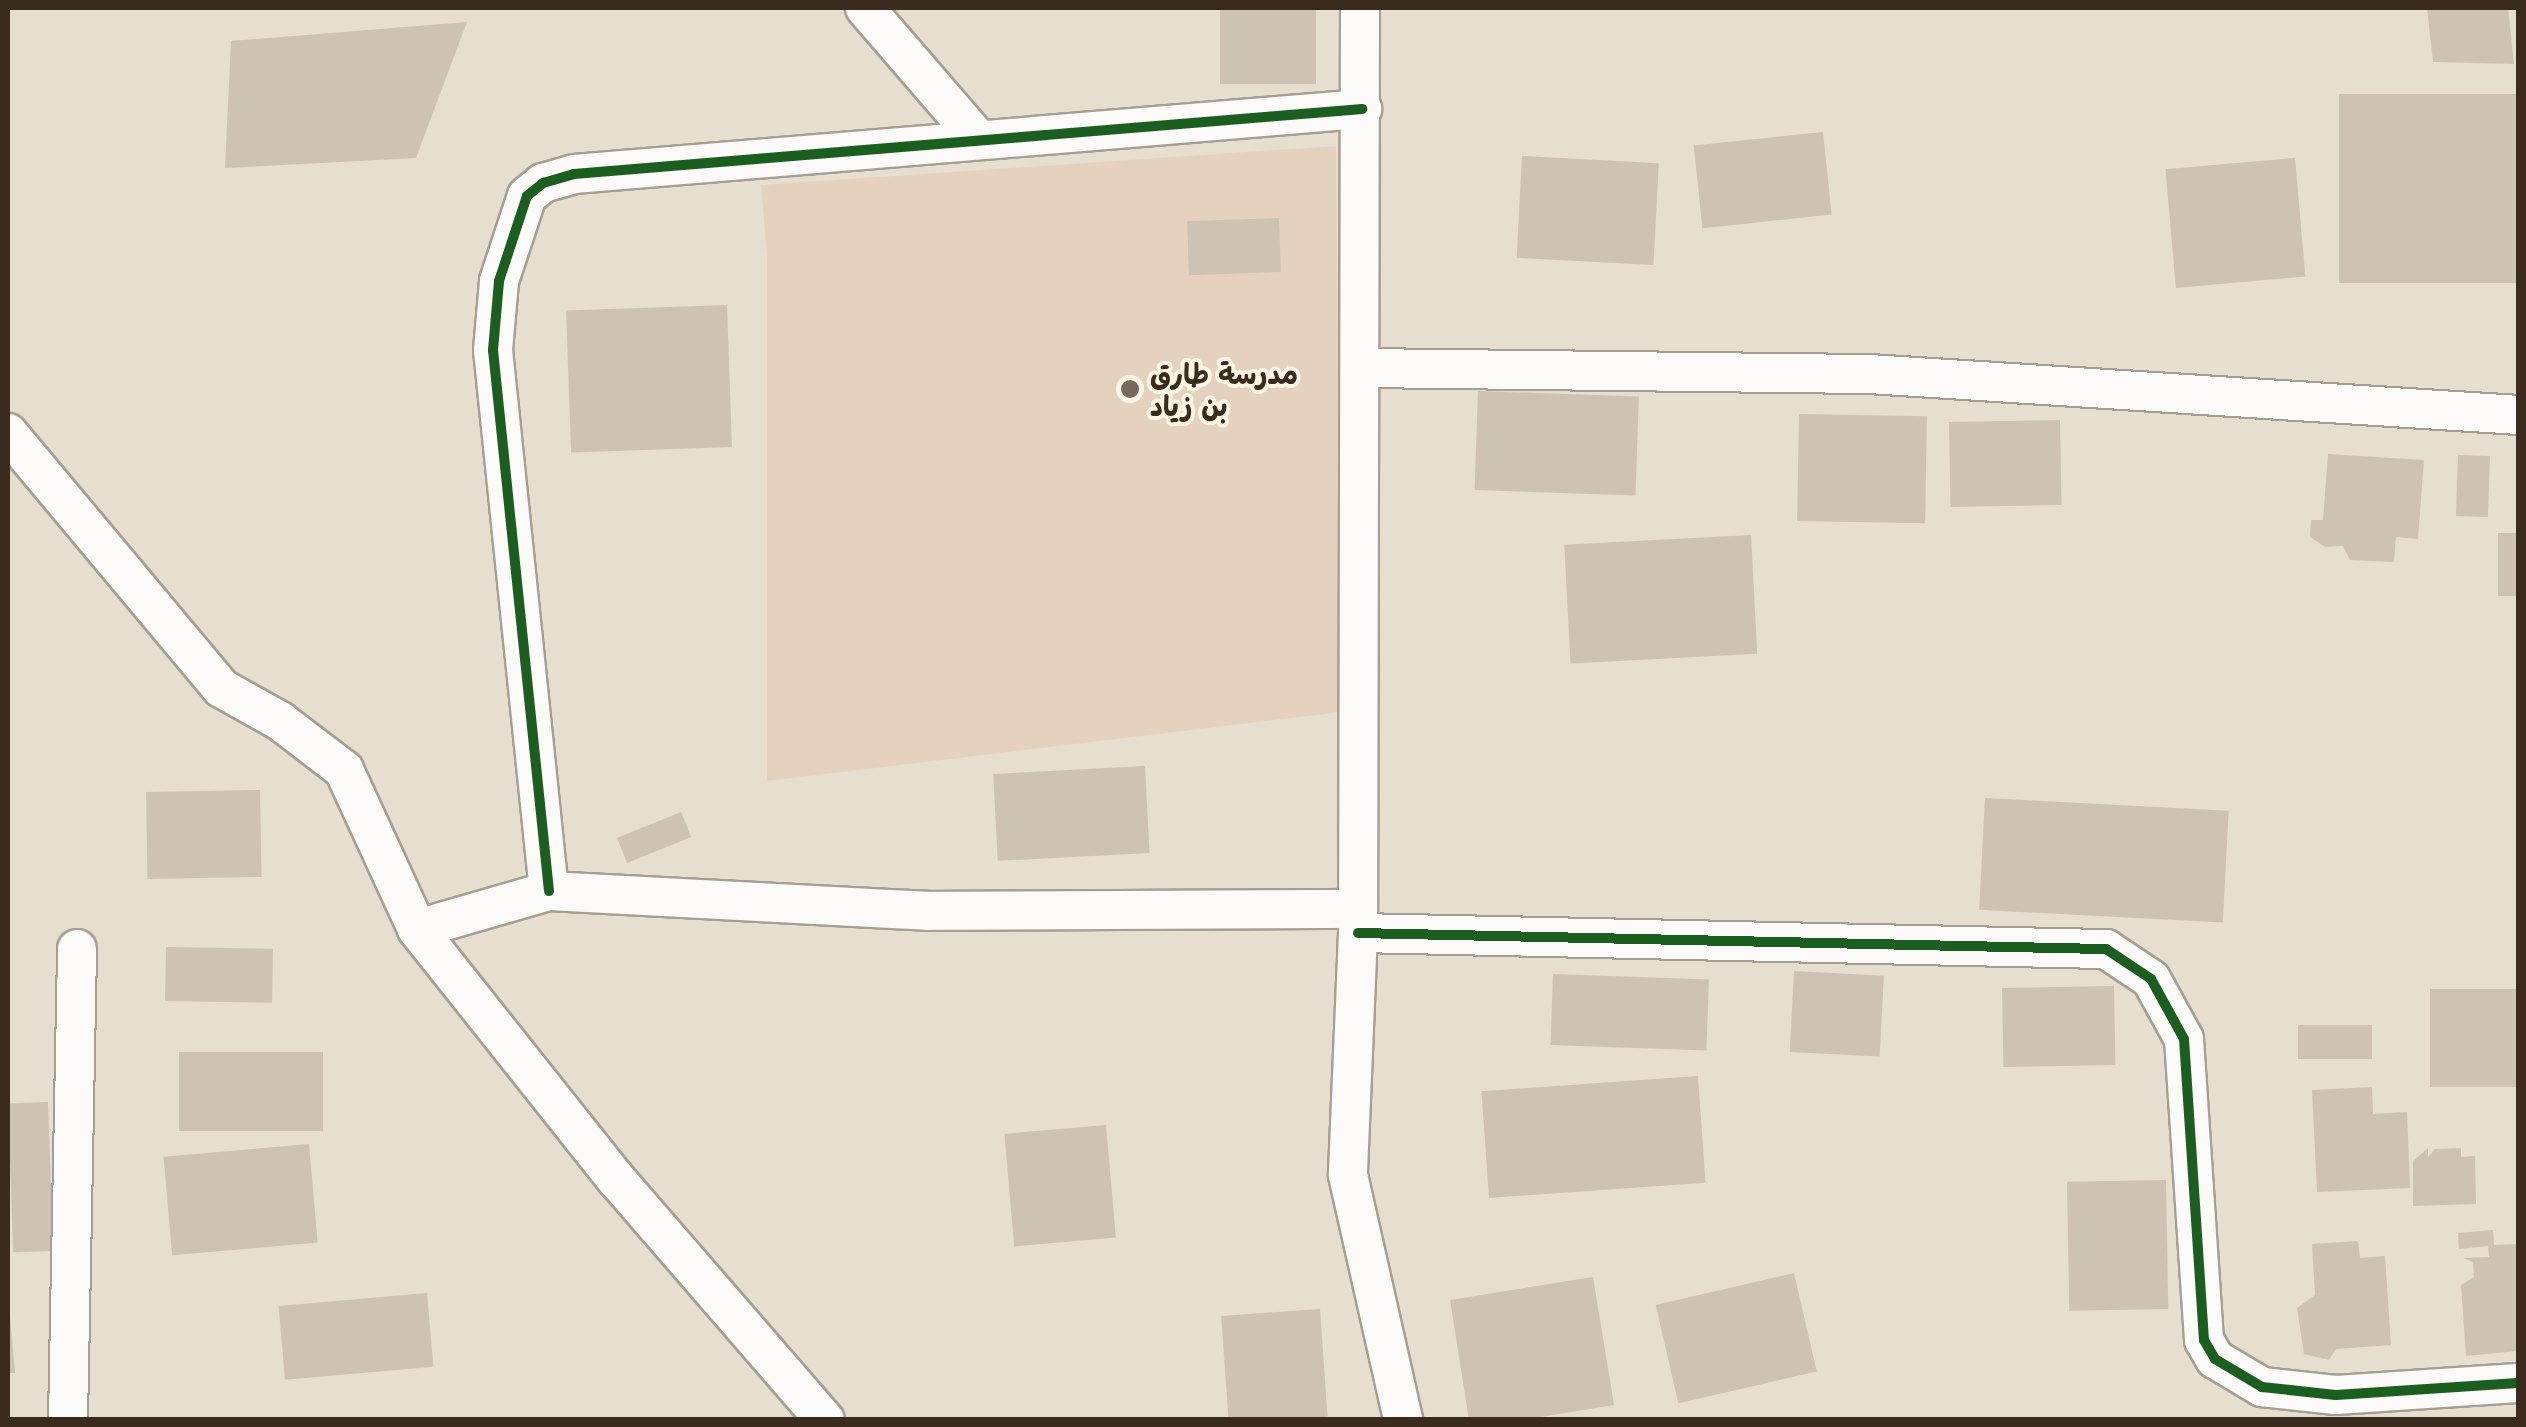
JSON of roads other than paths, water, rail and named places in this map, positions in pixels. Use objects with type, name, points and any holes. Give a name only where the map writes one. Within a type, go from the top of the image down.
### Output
[{"type":"street","points":[[866,8],[979,140]]},
{"type":"street","points":[[1360,8],[1358,921],[1348,1174],[1403,1420]]},
{"type":"street","points":[[548,892],[492,350],[499,281],[527,196],[543,183],[574,174],[1362,109]]},
{"type":"street","points":[[1361,368],[1869,374],[2518,415]]},
{"type":"street","points":[[8,433],[221,688],[280,720],[344,770],[417,929],[616,1179],[825,1420]]},
{"type":"street","points":[[417,929],[548,892],[929,910],[1358,921],[2106,950],[2151,979],[2184,1039],[2204,1340],[2215,1358],[2262,1387],[2336,1395],[2518,1383]]},
{"type":"street","points":[[68,1420],[77,949]]},
{"type":"place","name":"مدرسة طارق بن زياد","points":[[1130,389]]}]
